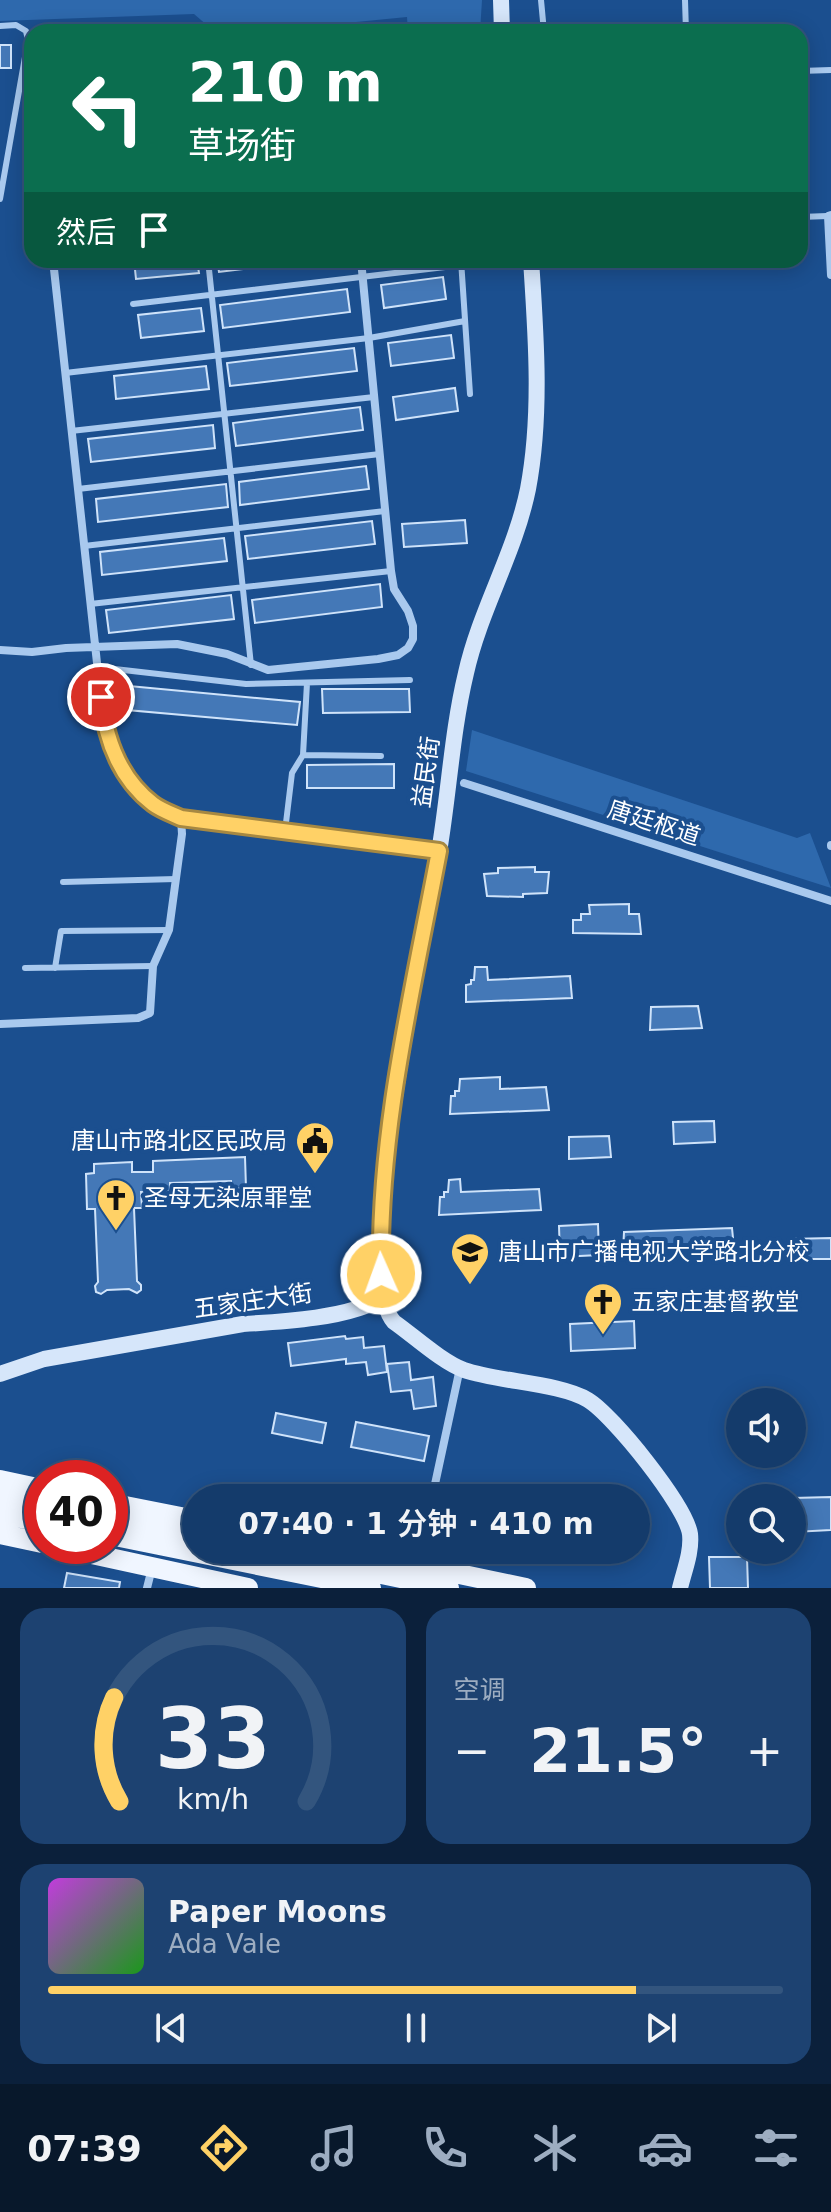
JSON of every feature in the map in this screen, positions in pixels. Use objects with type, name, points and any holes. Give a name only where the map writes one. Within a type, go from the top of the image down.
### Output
[{"type":"main road","points":[[0,1480],[24,1485]]},
{"type":"main road","points":[[0,1496],[24,1501]]},
{"type":"main road","points":[[128,1507],[182,1517]]},
{"type":"main road","points":[[0,1514],[24,1519]]},
{"type":"main road","points":[[128,1523],[182,1533]]},
{"type":"main road","points":[[0,1534],[24,1539]]},
{"type":"main road","points":[[128,1539],[371,1588]]},
{"type":"main road","points":[[128,1562],[248,1588]]},
{"type":"main road","points":[[333,1564],[449,1588]]},
{"type":"main road","points":[[443,1564],[526,1588]]},
{"type":"street","points":[[501,0],[502,24]]},
{"type":"street","points":[[829,216],[831,275]]},
{"type":"street","points":[[54,268],[104,727],[114,756],[134,785],[153,804],[181,818],[439,851]]},
{"type":"street","points":[[0,650],[32,652],[177,644],[227,654],[268,670],[378,659],[398,655],[408,648],[413,639],[413,626],[408,611],[394,589],[391,571],[362,268]]},
{"type":"street","name":"益民街","points":[[382,1297],[380,1229],[383,1187],[401,1057],[439,851],[466,671],[528,491],[535,421],[536,367],[531,268]]},
{"type":"street","name":"唐廷枢道","points":[[464,783],[831,901]]},
{"type":"street","points":[[0,1024],[138,1018],[150,1013],[153,966],[169,930],[181,818]]},
{"type":"street","points":[[382,1297],[387,1314],[394,1322],[460,1368],[487,1377],[571,1392],[599,1408],[645,1461],[687,1521],[690,1546],[680,1588]]},
{"type":"street","name":"五家庄大街","points":[[0,1374],[44,1359],[243,1324],[277,1322],[357,1309],[370,1306],[382,1297]]},
{"type":"street","points":[[435,1484],[460,1368]]},
{"type":"street","points":[[147,1588],[152,1567]]},
{"type":"lane","points":[[541,0],[543,24]]},
{"type":"lane","points":[[685,0],[686,24]]},
{"type":"lane","points":[[0,26],[16,25],[24,30]]},
{"type":"lane","points":[[0,199],[24,63]]},
{"type":"lane","points":[[808,71],[831,70]]},
{"type":"lane","points":[[808,217],[829,216]]},
{"type":"lane","points":[[209,268],[251,665]]},
{"type":"lane","points":[[133,304],[425,268]]},
{"type":"lane","points":[[462,268],[470,394]]},
{"type":"lane","points":[[65,373],[369,338],[465,321]]},
{"type":"lane","points":[[71,431],[374,397]]},
{"type":"lane","points":[[78,489],[380,454]]},
{"type":"lane","points":[[84,546],[385,511]]},
{"type":"lane","points":[[90,604],[391,571]]},
{"type":"lane","points":[[97,667],[246,684],[410,680]]},
{"type":"lane","points":[[285,831],[292,773],[303,755],[307,683]]},
{"type":"lane","points":[[303,755],[381,756]]},
{"type":"lane","points":[[63,882],[176,879]]},
{"type":"lane","points":[[55,968],[61,931],[169,930]]},
{"type":"lane","points":[[25,968],[153,966]]},
{"type":"shaded area","points":[[0,0],[482,0],[480,24],[407,24],[407,17],[335,24],[206,24],[194,14],[0,21]]},
{"type":"shaded area","points":[[472,730],[797,838],[810,833],[831,888],[466,771]]},
{"type":"building","points":[[0,45],[11,45],[11,68],[0,68]]},
{"type":"building","points":[[135,268],[198,268],[199,273],[136,279]]},
{"type":"building","points":[[218,268],[251,268],[219,272]]},
{"type":"building","points":[[443,277],[446,299],[384,308],[381,285]]},
{"type":"building","points":[[347,289],[350,312],[223,328],[220,305]]},
{"type":"building","points":[[201,308],[204,331],[141,338],[138,315]]},
{"type":"building","points":[[451,335],[454,358],[391,366],[388,343]]},
{"type":"building","points":[[354,348],[357,371],[230,386],[227,363]]},
{"type":"building","points":[[206,366],[209,389],[116,399],[114,376]]},
{"type":"building","points":[[455,388],[458,411],[396,420],[393,397]]},
{"type":"building","points":[[360,407],[363,430],[236,446],[233,423]]},
{"type":"building","points":[[213,425],[215,448],[91,462],[88,439]]},
{"type":"building","points":[[366,466],[369,489],[240,505],[239,482]]},
{"type":"building","points":[[226,484],[228,507],[98,522],[96,499]]},
{"type":"building","points":[[465,520],[467,543],[404,547],[402,524]]},
{"type":"building","points":[[372,521],[375,544],[248,559],[245,536]]},
{"type":"building","points":[[224,538],[227,561],[102,575],[100,552]]},
{"type":"building","points":[[380,584],[382,607],[255,623],[252,600]]},
{"type":"building","points":[[231,595],[234,619],[109,633],[106,610]]},
{"type":"building","points":[[129,686],[300,702],[297,725],[127,710]]},
{"type":"building","points":[[322,689],[409,689],[410,712],[323,713]]},
{"type":"building","points":[[394,764],[394,788],[307,788],[307,765]]},
{"type":"building","points":[[535,867],[535,872],[549,872],[547,893],[523,894],[523,897],[487,896],[484,874],[498,873],[498,868]]},
{"type":"building","points":[[629,904],[629,914],[639,914],[641,934],[573,933],[573,920],[581,920],[581,914],[590,914],[589,905]]},
{"type":"building","points":[[475,967],[487,967],[488,980],[570,976],[572,998],[466,1002],[466,985],[474,980]]},
{"type":"building","points":[[698,1006],[702,1028],[650,1030],[651,1007]]},
{"type":"building","points":[[500,1077],[500,1089],[546,1087],[549,1110],[450,1114],[451,1096],[459,1091],[460,1079]]},
{"type":"building","points":[[714,1121],[715,1142],[674,1144],[673,1122]]},
{"type":"building","points":[[609,1136],[611,1157],[569,1159],[569,1137]]},
{"type":"building","points":[[245,1157],[246,1188],[231,1188],[231,1181],[170,1183],[170,1191],[141,1192],[142,1208],[134,1208],[137,1281],[141,1290],[137,1293],[129,1289],[107,1290],[101,1294],[96,1292],[95,1209],[87,1209],[86,1174],[94,1173],[94,1164],[132,1162],[132,1172],[153,1172],[153,1161]]},
{"type":"building","points":[[460,1179],[461,1192],[539,1189],[541,1210],[439,1215],[440,1197],[448,1192],[449,1180]]},
{"type":"building","points":[[598,1224],[599,1255],[560,1257],[559,1226]]},
{"type":"building","points":[[732,1228],[734,1248],[623,1252],[624,1232]]},
{"type":"building","points":[[831,1238],[831,1259],[789,1259],[790,1239]]},
{"type":"building","name":"五家庄基督教堂","points":[[634,1321],[635,1348],[571,1351],[570,1324]]},
{"type":"building","points":[[345,1336],[346,1339],[363,1337],[364,1348],[384,1346],[387,1372],[368,1375],[366,1362],[346,1364],[346,1359],[291,1366],[288,1343]]},
{"type":"building","points":[[409,1362],[411,1380],[433,1377],[436,1406],[414,1409],[411,1390],[391,1392],[387,1364]]},
{"type":"building","points":[[276,1413],[326,1423],[322,1443],[272,1433]]},
{"type":"building","points":[[356,1422],[429,1436],[424,1461],[351,1447]]},
{"type":"building","points":[[831,1497],[831,1530],[806,1531],[806,1498]]},
{"type":"building","points":[[709,1557],[726,1557],[726,1564],[747,1564],[748,1588],[710,1588]]},
{"type":"building","points":[[67,1573],[120,1582],[119,1588],[64,1588]]},
{"type":"place","name":"唐山市路北区民政局","points":[[315,1175]]},
{"type":"place","name":"圣母无染原罪堂","points":[[116,1232]]},
{"type":"place","name":"唐山市广播电视大学路北分校","points":[[470,1286]]},
{"type":"place","name":"五家庄基督教堂","points":[[603,1336]]},
{"type":"route","points":[[101,697],[104,727],[114,756],[134,785],[153,804],[181,818],[439,851],[401,1057],[383,1187],[381,1274]]}]
